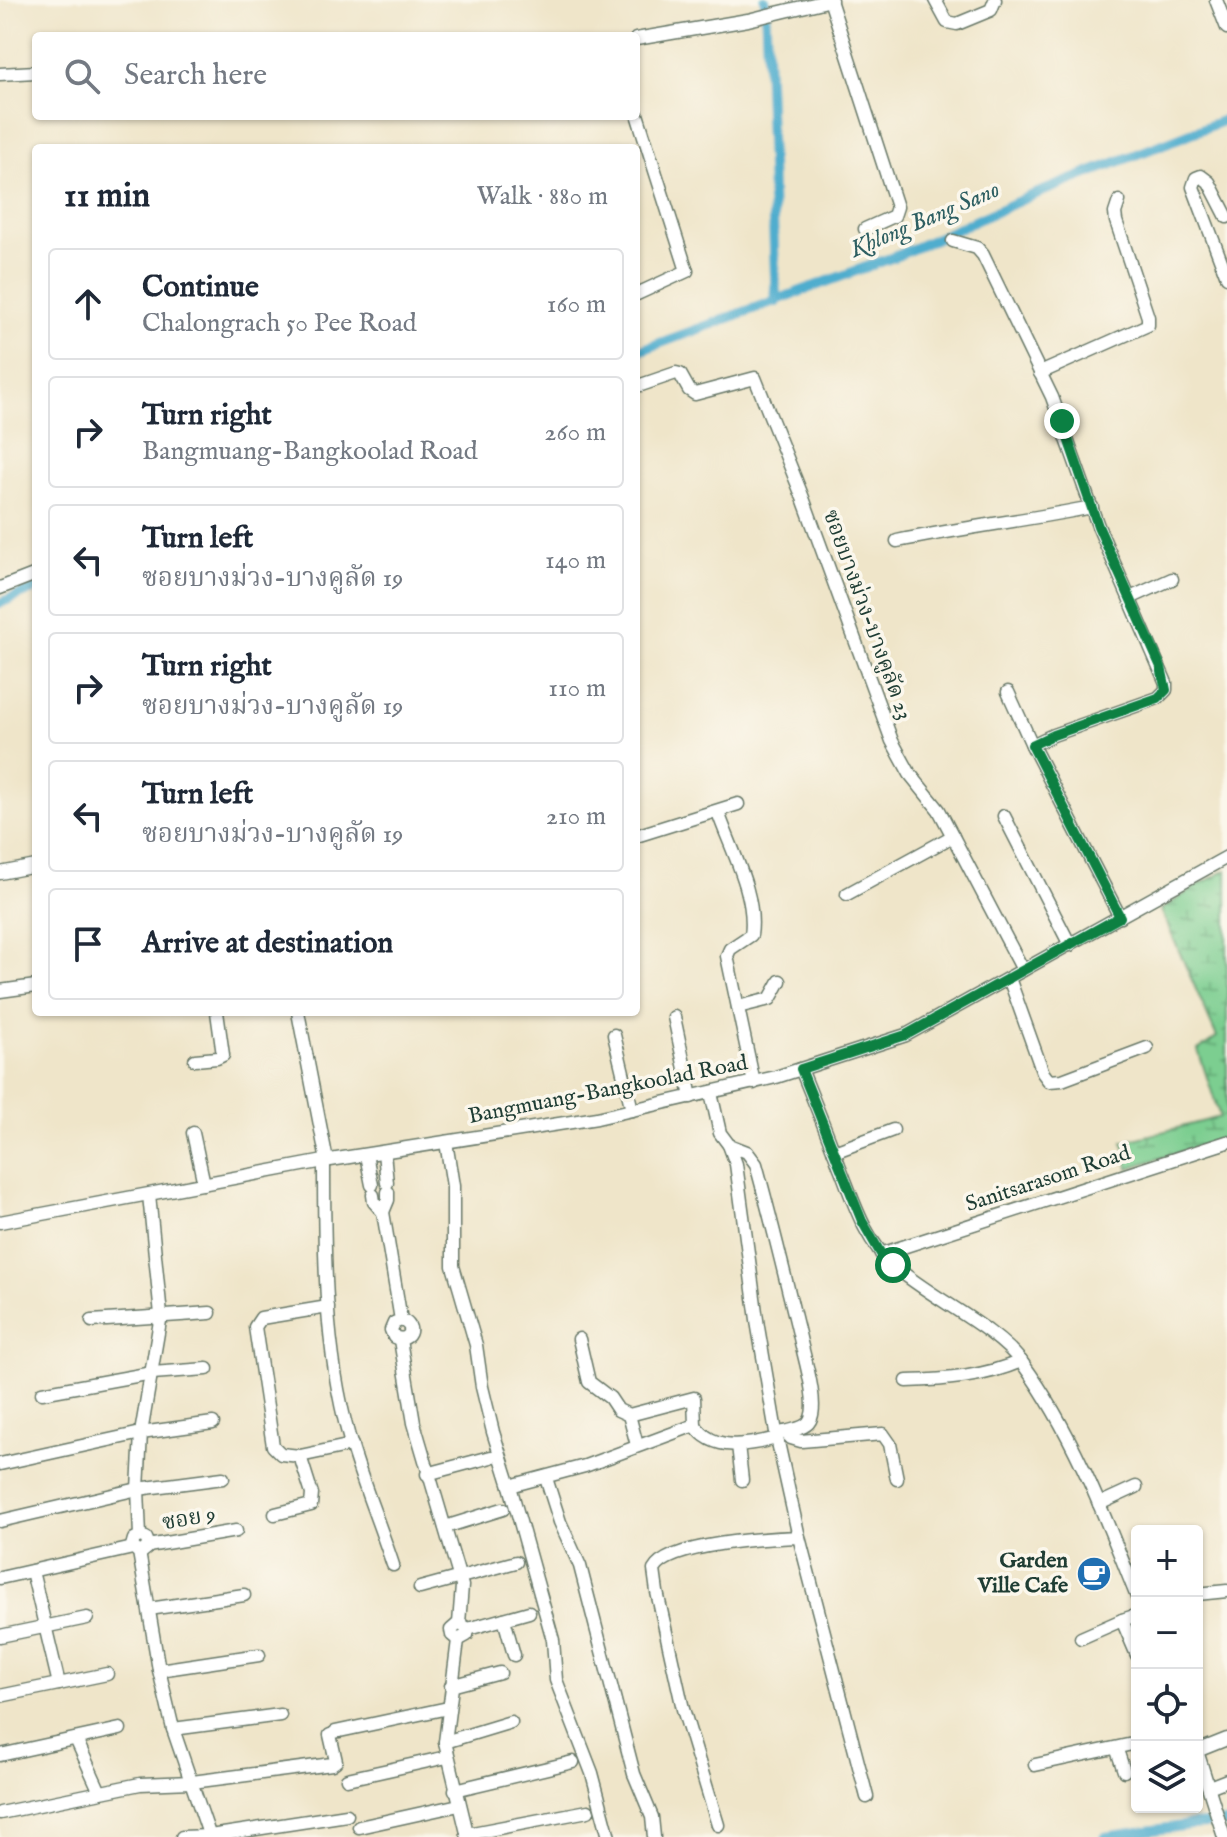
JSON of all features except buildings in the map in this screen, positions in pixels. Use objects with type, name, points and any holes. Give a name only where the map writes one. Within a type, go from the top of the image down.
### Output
[{"type":"street","points":[[640,38],[748,20],[831,0],[897,207],[894,216],[865,229]]},
{"type":"street","points":[[935,0],[947,22],[957,24],[991,10],[995,0]]},
{"type":"street","points":[[1216,0],[1227,28]]},
{"type":"street","points":[[0,74],[32,72]]},
{"type":"street","points":[[639,120],[687,269],[684,275],[640,293]]},
{"type":"street","points":[[1227,217],[1223,195],[1201,176],[1196,178],[1193,187],[1227,277]]},
{"type":"street","points":[[1040,373],[1148,325],[1116,221],[1119,201]]},
{"type":"street","points":[[953,241],[977,248],[983,255],[1040,373],[1166,683],[1163,695],[1032,745]]},
{"type":"street","name":"ซอยบางม่วง-บางคูลัด 23","points":[[641,385],[676,373],[695,394],[755,378],[803,498],[892,741],[903,764],[931,798],[953,836],[1023,970]]},
{"type":"street","points":[[897,541],[1092,507]]},
{"type":"street","points":[[0,588],[32,576]]},
{"type":"street","points":[[1130,598],[1172,579]]},
{"type":"street","points":[[1008,692],[1120,917]]},
{"type":"street","points":[[640,835],[738,804]]},
{"type":"street","points":[[718,812],[745,887],[752,919],[751,935],[727,953],[754,1083]]},
{"type":"street","points":[[1004,816],[1070,945]]},
{"type":"street","points":[[847,894],[953,836]]},
{"type":"street","name":"Bangmuang-Bangkoolad Road","points":[[0,1222],[326,1161],[597,1118],[754,1083],[906,1035],[1227,857]]},
{"type":"street","points":[[0,873],[32,867]]},
{"type":"street","points":[[1009,978],[1043,1073],[1049,1081],[1062,1080],[1147,1048]]},
{"type":"street","points":[[738,1007],[770,999],[780,981]]},
{"type":"street","points":[[0,991],[32,987]]},
{"type":"street","points":[[195,1060],[223,1055],[218,1016]]},
{"type":"street","points":[[299,1016],[326,1161],[328,1307],[337,1373],[352,1445],[393,1565]]},
{"type":"street","points":[[674,1017],[691,1097]]},
{"type":"street","points":[[614,1035],[632,1110]]},
{"type":"street","points":[[801,1069],[862,1221],[881,1254],[921,1287],[1003,1343],[1021,1361],[1057,1417],[1099,1504],[1131,1582]]},
{"type":"street","points":[[711,1093],[720,1133],[729,1145],[736,1164],[758,1327],[799,1537],[867,1797]]},
{"type":"street","points":[[834,1152],[893,1130]]},
{"type":"street","points":[[193,1133],[204,1184]]},
{"type":"street","points":[[446,1142],[453,1186],[453,1266],[476,1345],[493,1432],[553,1640],[556,1680],[592,1773],[609,1837]]},
{"type":"street","name":"Sanitsarasom Road","points":[[881,1254],[1227,1142]]},
{"type":"street","points":[[579,1339],[589,1382],[610,1398],[618,1410],[629,1415],[694,1398],[695,1425],[700,1433],[720,1443],[738,1445],[808,1424],[813,1407],[805,1361],[785,1269],[756,1164],[747,1152],[729,1145]]},
{"type":"street","points":[[384,1152],[388,1200],[383,1212],[401,1320],[407,1322],[411,1334],[407,1339],[400,1340],[414,1423],[462,1586],[463,1626]]},
{"type":"street","points":[[366,1155],[374,1202],[383,1212]]},
{"type":"street","points":[[149,1195],[161,1315],[141,1433],[138,1489],[140,1545],[159,1670],[173,1729],[210,1837]]},
{"type":"street","points":[[328,1307],[261,1318],[255,1327],[273,1446],[281,1454],[300,1456],[352,1445]]},
{"type":"street","points":[[92,1321],[210,1313]]},
{"type":"street","points":[[907,1381],[943,1380],[993,1372],[1021,1361]]},
{"type":"street","points":[[42,1393],[152,1373],[207,1369]]},
{"type":"street","points":[[629,1415],[637,1445]]},
{"type":"street","points":[[0,1464],[141,1433],[213,1423]]},
{"type":"street","points":[[510,1486],[597,1462],[695,1425]]},
{"type":"street","points":[[779,1434],[801,1441],[883,1434],[890,1444],[897,1479]]},
{"type":"street","points":[[738,1445],[742,1480]]},
{"type":"street","points":[[275,1514],[311,1505],[312,1494],[300,1456]]},
{"type":"street","points":[[427,1474],[491,1457]]},
{"type":"street","points":[[0,1521],[138,1489],[223,1478]]},
{"type":"street","points":[[546,1478],[560,1522],[580,1566],[634,1774],[652,1817],[654,1837]]},
{"type":"street","points":[[1099,1504],[1136,1487]]},
{"type":"street","points":[[445,1527],[503,1509]]},
{"type":"street","name":"ซอย 9","points":[[0,1578],[140,1545],[236,1531]]},
{"type":"street","points":[[718,1825],[683,1709],[654,1570],[662,1560],[729,1542],[799,1537]]},
{"type":"street","points":[[420,1588],[516,1562]]},
{"type":"street","points":[[32,1571],[59,1684]]},
{"type":"street","points":[[1203,1593],[1227,1591]]},
{"type":"street","points":[[149,1609],[244,1595]]},
{"type":"street","points":[[529,1612],[451,1630],[458,1640],[445,1742],[468,1836],[588,1811]]},
{"type":"street","points":[[1081,1638],[1131,1617]]},
{"type":"street","points":[[0,1636],[87,1618]]},
{"type":"street","points":[[504,1619],[514,1655]]},
{"type":"street","points":[[1122,1620],[1131,1641]]},
{"type":"street","points":[[159,1670],[259,1655]]},
{"type":"street","points":[[451,1686],[500,1673]]},
{"type":"street","points":[[0,1696],[107,1674]]},
{"type":"street","points":[[0,1813],[140,1784],[192,1782],[332,1764],[336,1761],[336,1755],[332,1734],[448,1708]]},
{"type":"street","points":[[173,1729],[280,1715]]},
{"type":"street","points":[[445,1742],[511,1722]]},
{"type":"street","points":[[0,1755],[120,1729]]},
{"type":"street","points":[[76,1739],[100,1792]]},
{"type":"street","points":[[1203,1749],[1227,1739]]},
{"type":"street","points":[[1035,1765],[1131,1745]]},
{"type":"street","points":[[1117,1750],[1124,1771]]},
{"type":"street","points":[[347,1779],[447,1757]]},
{"type":"street","points":[[455,1790],[573,1762]]},
{"type":"street","points":[[1203,1769],[1224,1837]]},
{"type":"street","points":[[1209,1787],[1227,1780]]},
{"type":"street","points":[[359,1827],[459,1805]]},
{"type":"street","points":[[182,1837],[210,1837],[347,1815]]},
{"type":"green space","points":[[1227,870],[1227,1137],[1129,1168],[1123,1142],[1220,1117],[1198,1050],[1217,1037],[1161,910]]},
{"type":"waterway","points":[[765,0],[776,302]]},
{"type":"waterway","name":"Khlong Bang Sano","points":[[640,351],[899,255],[1028,197],[1227,119]]},
{"type":"waterway","name":"Khlong Bang Sano","points":[[0,603],[32,590]]},
{"type":"waterway","points":[[1105,1837],[1227,1823]]},
{"type":"place","name":"Garden Ville Cafe","points":[[1094,1574]]},
{"type":"route","points":[[893,1265],[881,1254],[862,1221],[801,1069],[906,1035],[1120,917],[1032,745],[1158,698],[1166,690],[1161,667],[1098,526],[1062,421]]}]
